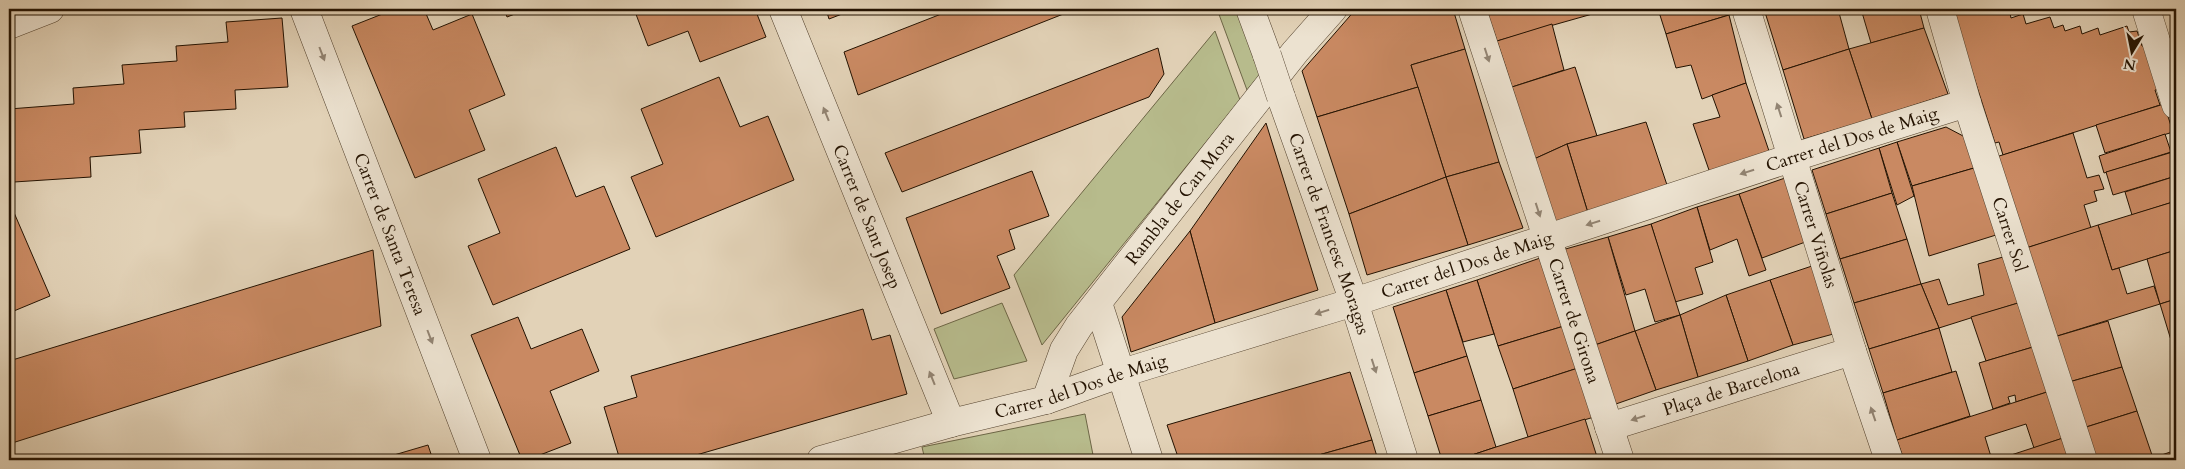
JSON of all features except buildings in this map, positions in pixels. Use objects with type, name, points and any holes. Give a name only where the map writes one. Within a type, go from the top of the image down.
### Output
[{"type":"street","points":[[9,25],[50,9]]},
{"type":"street","name":"Carrer de Santa Teresa","points":[[304,9],[477,460]]},
{"type":"street","name":"Carrer de Sant Josep","points":[[784,9],[951,423]]},
{"type":"street","name":"Carrer de Francesc Moragas","points":[[1250,9],[1354,302],[1404,460]]},
{"type":"street","name":"Rambla de Can Mora","points":[[1046,400],[1064,350],[1079,326],[1295,52],[1333,9]]},
{"type":"street","name":"Carrer de Girona","points":[[1472,9],[1620,460]]},
{"type":"street","name":"Carrer Viñolas","points":[[1746,9],[1794,157],[1852,351],[1889,460]]},
{"type":"street","name":"Carrer Sol","points":[[1940,9],[1968,103],[2083,460]]},
{"type":"street","points":[[2146,9],[2176,105]]},
{"type":"street","name":"Carrer del Dos de Maig","points":[[821,460],[898,449],[951,423],[1046,400],[1122,373],[1354,302],[1794,157],[1968,103]]},
{"type":"street","points":[[1098,303],[1149,460]]},
{"type":"street","name":"Plaça de Barcelona","points":[[1610,427],[1852,351]]},
{"type":"green space","points":[[1217,9],[1250,9],[1270,63],[1247,90]]},
{"type":"green space","points":[[1215,31],[1240,100],[1042,345],[1014,275]]},
{"type":"green space","points":[[1002,303],[1027,361],[954,379],[934,329]]},
{"type":"green space","points":[[1085,414],[1094,460],[925,460],[922,447]]}]
